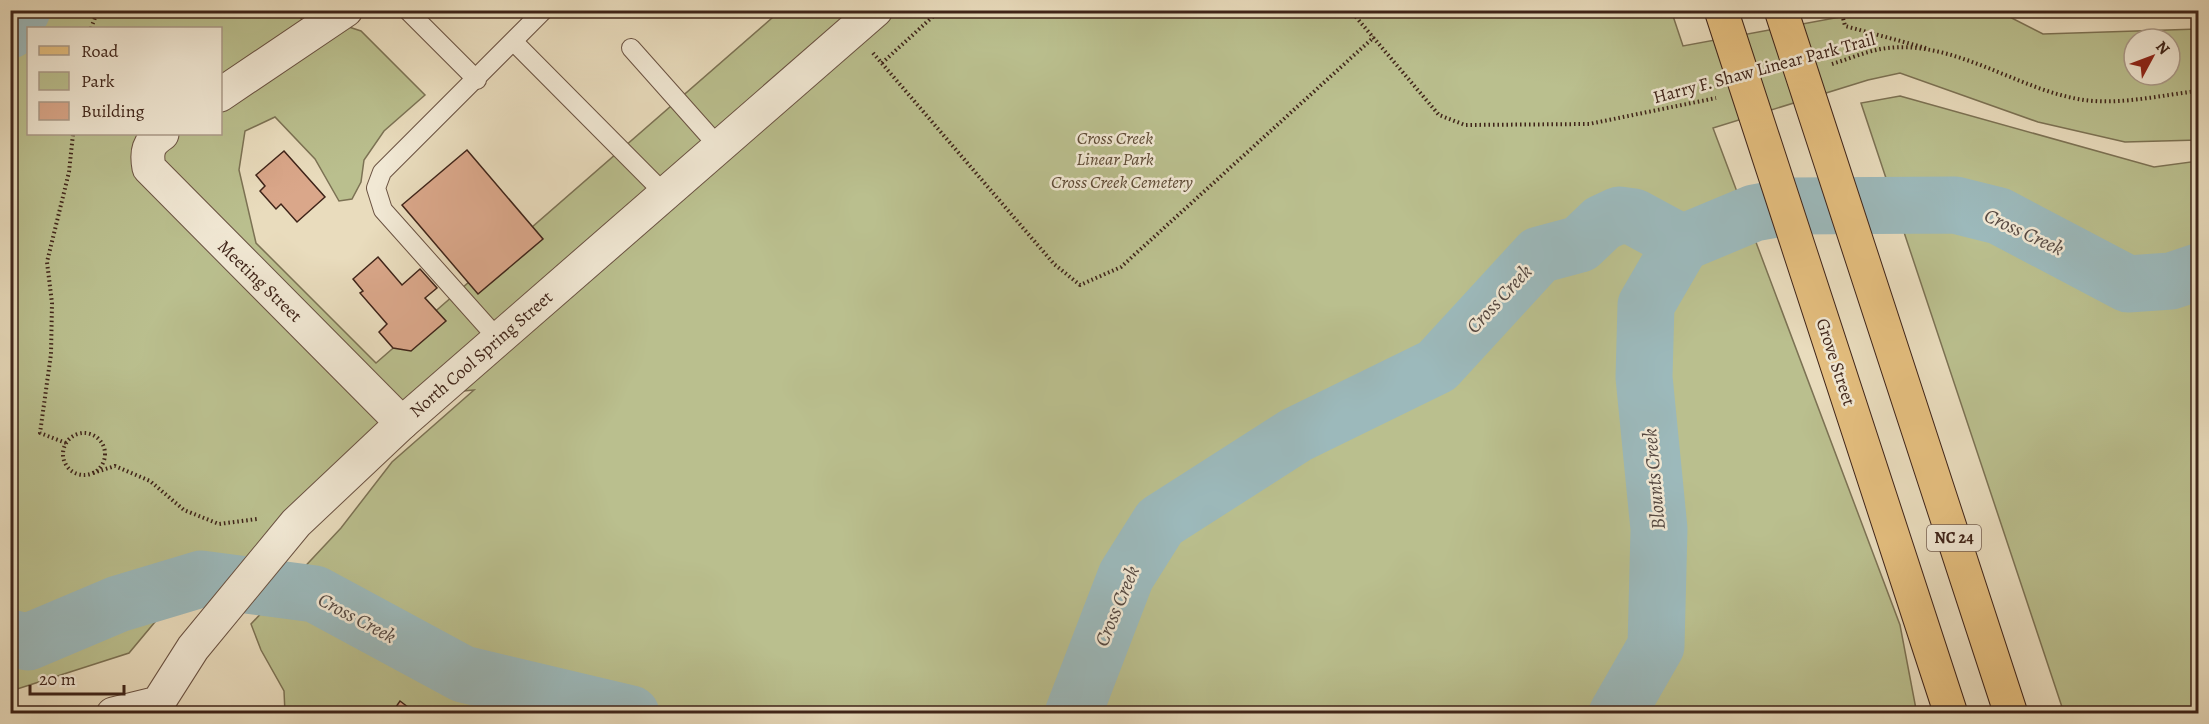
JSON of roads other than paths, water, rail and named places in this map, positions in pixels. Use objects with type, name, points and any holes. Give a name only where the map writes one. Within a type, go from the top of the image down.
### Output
[{"type":"main road","name":"Grove Street","points":[[1721,10],[1951,714]]},
{"type":"main road","name":"NC 24","points":[[1781,10],[2012,714]]},
{"type":"street","points":[[222,93],[346,10]]},
{"type":"street","name":"North Cool Spring Street","points":[[113,714],[165,708],[193,648],[296,523],[402,423],[864,20]]},
{"type":"street","name":"Meeting Street","points":[[160,135],[153,140],[146,153],[149,168],[402,423]]},
{"type":"lane","points":[[407,10],[477,80]]},
{"type":"lane","points":[[499,340],[383,210],[376,188],[382,172],[477,80],[544,10]]},
{"type":"lane","points":[[514,42],[665,194]]},
{"type":"lane","points":[[631,48],[719,147]]},
{"type":"waterway","name":"Cross Creek","points":[[10,30],[22,10]]},
{"type":"waterway","name":"Cross Creek","points":[[1073,714],[1126,576],[1160,522],[1296,435],[1437,366],[1539,255],[1580,244],[1602,223],[1619,215],[1634,217],[1682,243],[1754,213],[1792,206],[1955,205],[1999,216],[2128,284],[2171,281],[2198,272]]},
{"type":"waterway","name":"Blounts Creek","points":[[1617,714],[1656,646],[1659,529],[1644,377],[1646,305],[1682,243]]},
{"type":"waterway","name":"Cross Creek","points":[[10,638],[28,642],[118,604],[201,579],[315,594],[463,674],[631,714]]},
{"type":"park label","name":"Cross Creek Linear Park","points":[[1115,148]]},
{"type":"park label","name":"Cross Creek Cemetery","points":[[1122,182]]}]
